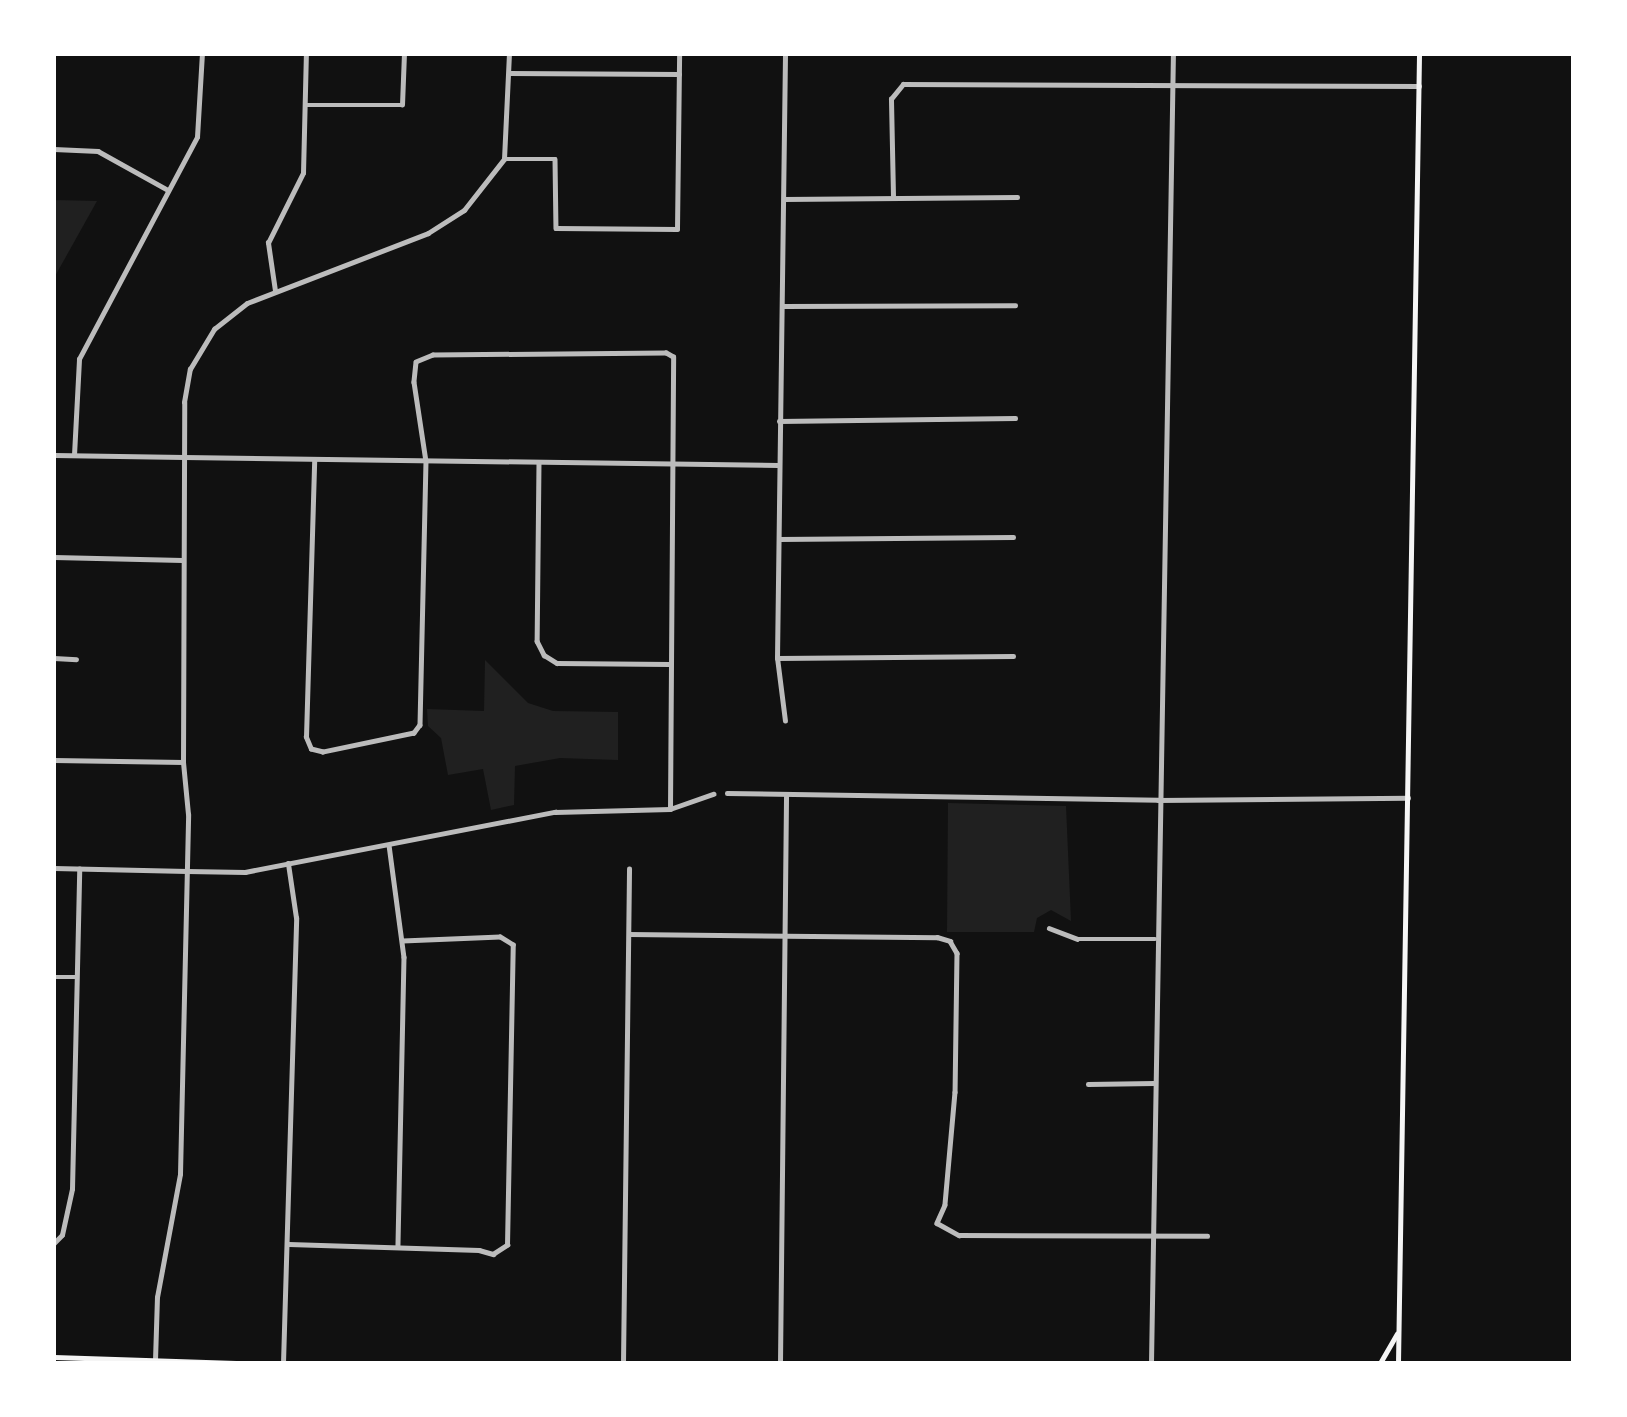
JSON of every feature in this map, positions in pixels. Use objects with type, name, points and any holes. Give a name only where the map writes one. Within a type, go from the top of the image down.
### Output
[{"type":"main road","points":[[1398,1363],[1419,54]]},
{"type":"main road","points":[[1380,1363],[1398,1330]]},
{"type":"main road","points":[[54,1357],[236,1363]]},
{"type":"street","points":[[74,455],[76,377],[84,344],[200,128],[202,54]]},
{"type":"street","points":[[275,291],[268,243],[303,173],[306,54]]},
{"type":"street","points":[[305,104],[402,105],[404,54]]},
{"type":"street","points":[[155,1360],[157,1297],[180,1174],[187,871],[183,762],[182,560],[185,393],[197,354],[235,310],[275,291],[448,223],[482,191],[504,159],[509,54]]},
{"type":"street","points":[[504,159],[555,159],[556,228],[677,229],[679,54]]},
{"type":"street","points":[[785,54],[777,658],[785,721]]},
{"type":"street","points":[[1151,1363],[1155,939],[1174,54]]},
{"type":"street","points":[[509,73],[679,74]]},
{"type":"street","points":[[893,196],[891,99],[903,84],[1419,86]]},
{"type":"street","points":[[54,149],[98,151],[168,190]]},
{"type":"street","points":[[784,199],[1017,197]]},
{"type":"street","points":[[783,306],[1015,305]]},
{"type":"street","points":[[314,460],[306,737],[311,749],[323,752],[414,733],[420,725],[426,461],[413,372],[424,357],[666,353],[676,362],[669,664],[670,809]]},
{"type":"street","points":[[779,421],[1014,418]]},
{"type":"street","points":[[54,455],[778,465]]},
{"type":"street","points":[[539,463],[537,641],[544,655],[557,663],[669,664]]},
{"type":"street","points":[[779,539],[1013,537]]},
{"type":"street","points":[[54,557],[182,560]]},
{"type":"street","points":[[777,658],[1013,656]]},
{"type":"street","points":[[54,658],[76,659]]},
{"type":"street","points":[[54,760],[183,762]]},
{"type":"street","points":[[727,793],[1158,800],[1409,798]]},
{"type":"street","points":[[54,868],[245,872],[555,812],[670,809],[713,794]]},
{"type":"street","points":[[780,1363],[786,796]]},
{"type":"street","points":[[389,845],[402,941],[398,1246]]},
{"type":"street","points":[[283,1363],[289,1244],[296,918],[288,864]]},
{"type":"street","points":[[54,1243],[62,1235],[72,1189],[79,869]]},
{"type":"street","points":[[623,1363],[629,870]]},
{"type":"street","points":[[1049,928],[1077,939],[1155,939]]},
{"type":"street","points":[[629,934],[937,937],[950,941],[957,953],[956,1092],[945,1205],[937,1223],[960,1235],[1207,1236]]},
{"type":"street","points":[[289,1244],[398,1246],[493,1254],[507,1245],[515,950],[511,941],[500,937],[402,941]]},
{"type":"street","points":[[54,976],[77,977]]},
{"type":"street","points":[[1088,1084],[1154,1083]]},
{"type":"shaded area","points":[[54,200],[97,201],[54,278]]},
{"type":"shaded area","points":[[485,660],[528,703],[553,711],[618,712],[618,760],[560,758],[515,766],[514,805],[491,810],[483,769],[448,775],[441,738],[428,726],[427,709],[484,711]]},
{"type":"shaded area","points":[[948,803],[1066,806],[1071,921],[1051,910],[1037,918],[1034,932],[947,932]]}]
